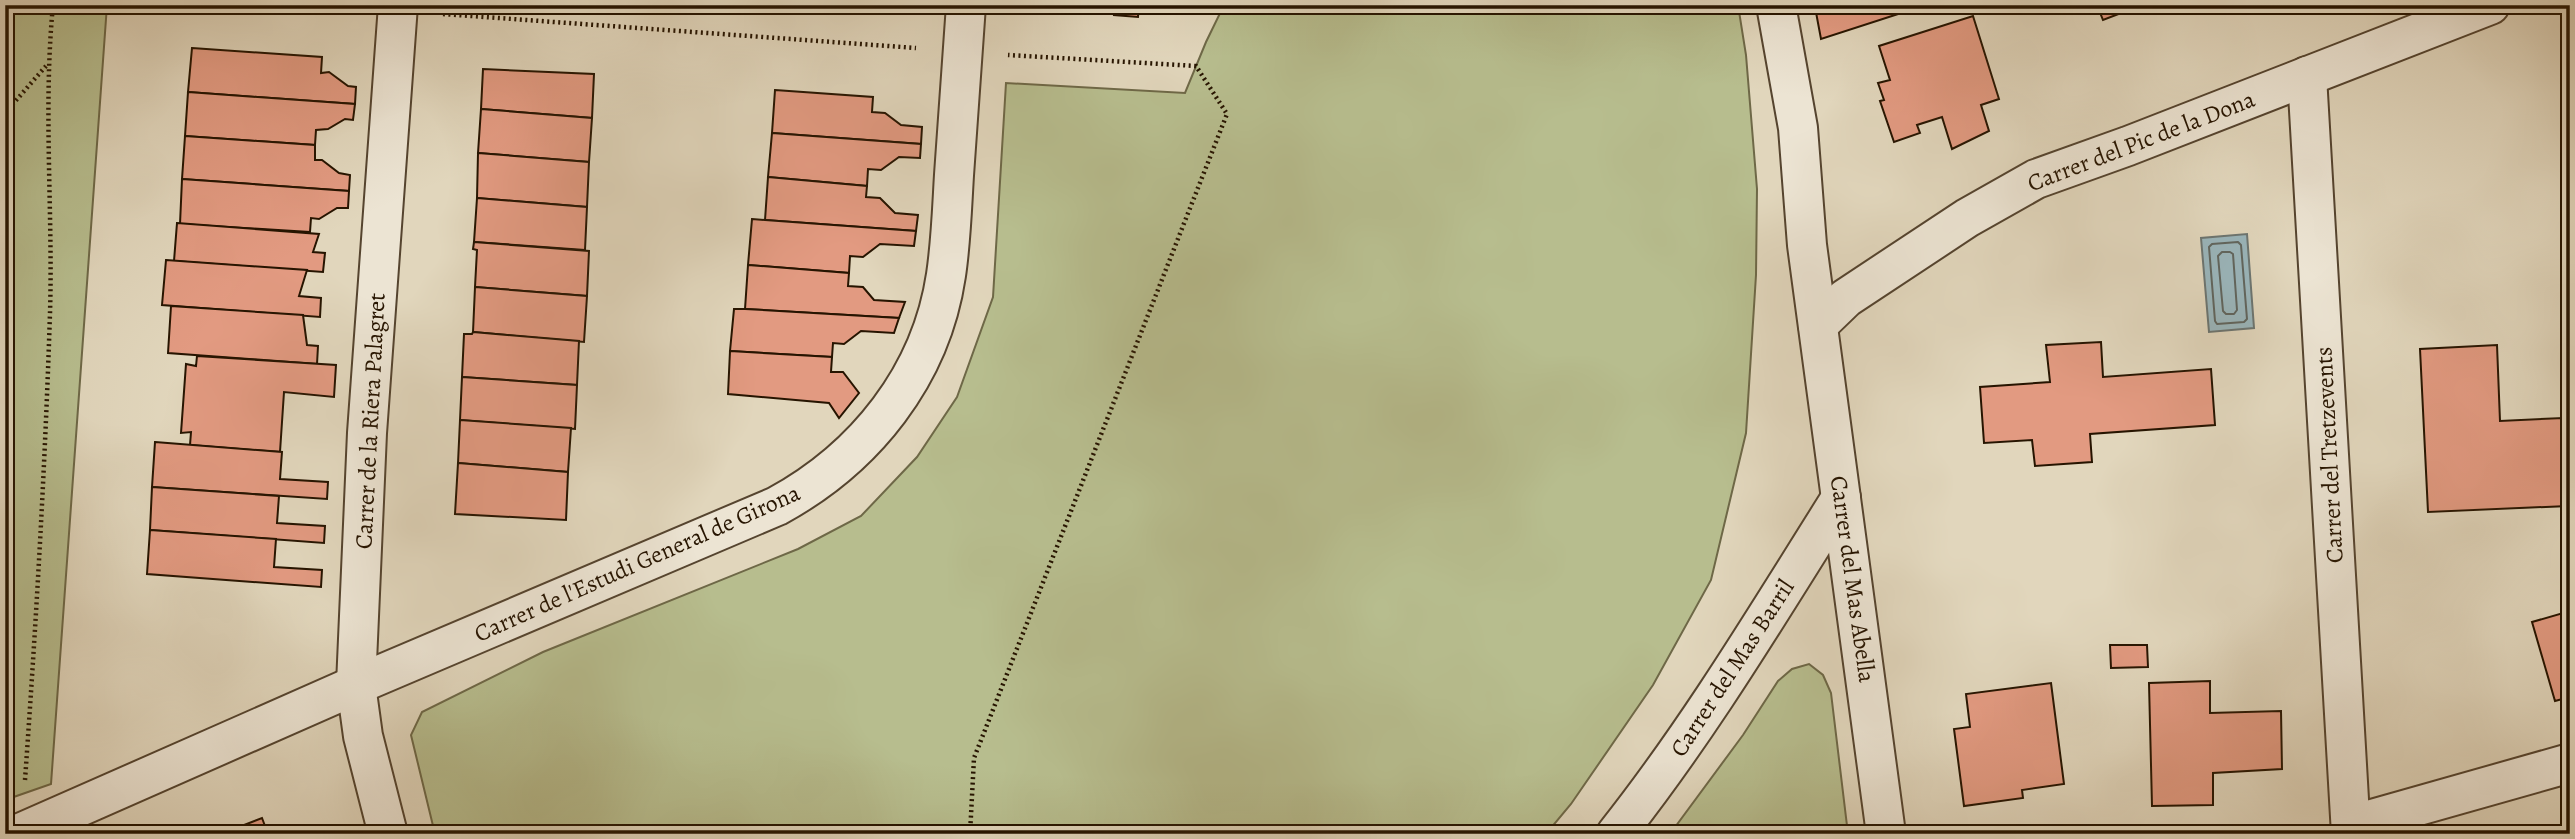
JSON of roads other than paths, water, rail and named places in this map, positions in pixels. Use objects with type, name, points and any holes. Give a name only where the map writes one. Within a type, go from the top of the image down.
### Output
[{"type":"street","name":"Carrer de la Riera Palagret","points":[[388,834],[363,736],[356,685],[367,433],[398,5]]},
{"type":"street","name":"Carrer de l'Estudi General de Girona","points":[[20,833],[356,685],[777,506],[799,494],[839,465],[874,430],[903,391],[915,369],[941,300],[949,251],[965,5]]},
{"type":"street","points":[[1776,5],[1798,128],[1807,245],[1818,325]]},
{"type":"street","name":"Carrer del Pic de la Dona","points":[[1818,325],[1846,298],[1967,219],[2036,179],[2128,146],[2490,5]]},
{"type":"street","name":"Carrer del Tretzevents","points":[[2307,76],[2351,829]]},
{"type":"street","name":"Carrer del Mas Abella","points":[[1818,325],[1886,834]]},
{"type":"street","name":"Carrer del Mas Barril","points":[[1616,834],[1661,777],[1740,660],[1841,498]]},
{"type":"street","points":[[2351,829],[2570,763]]},
{"type":"water","points":[[2247,234],[2254,328],[2209,332],[2201,238]]}]
